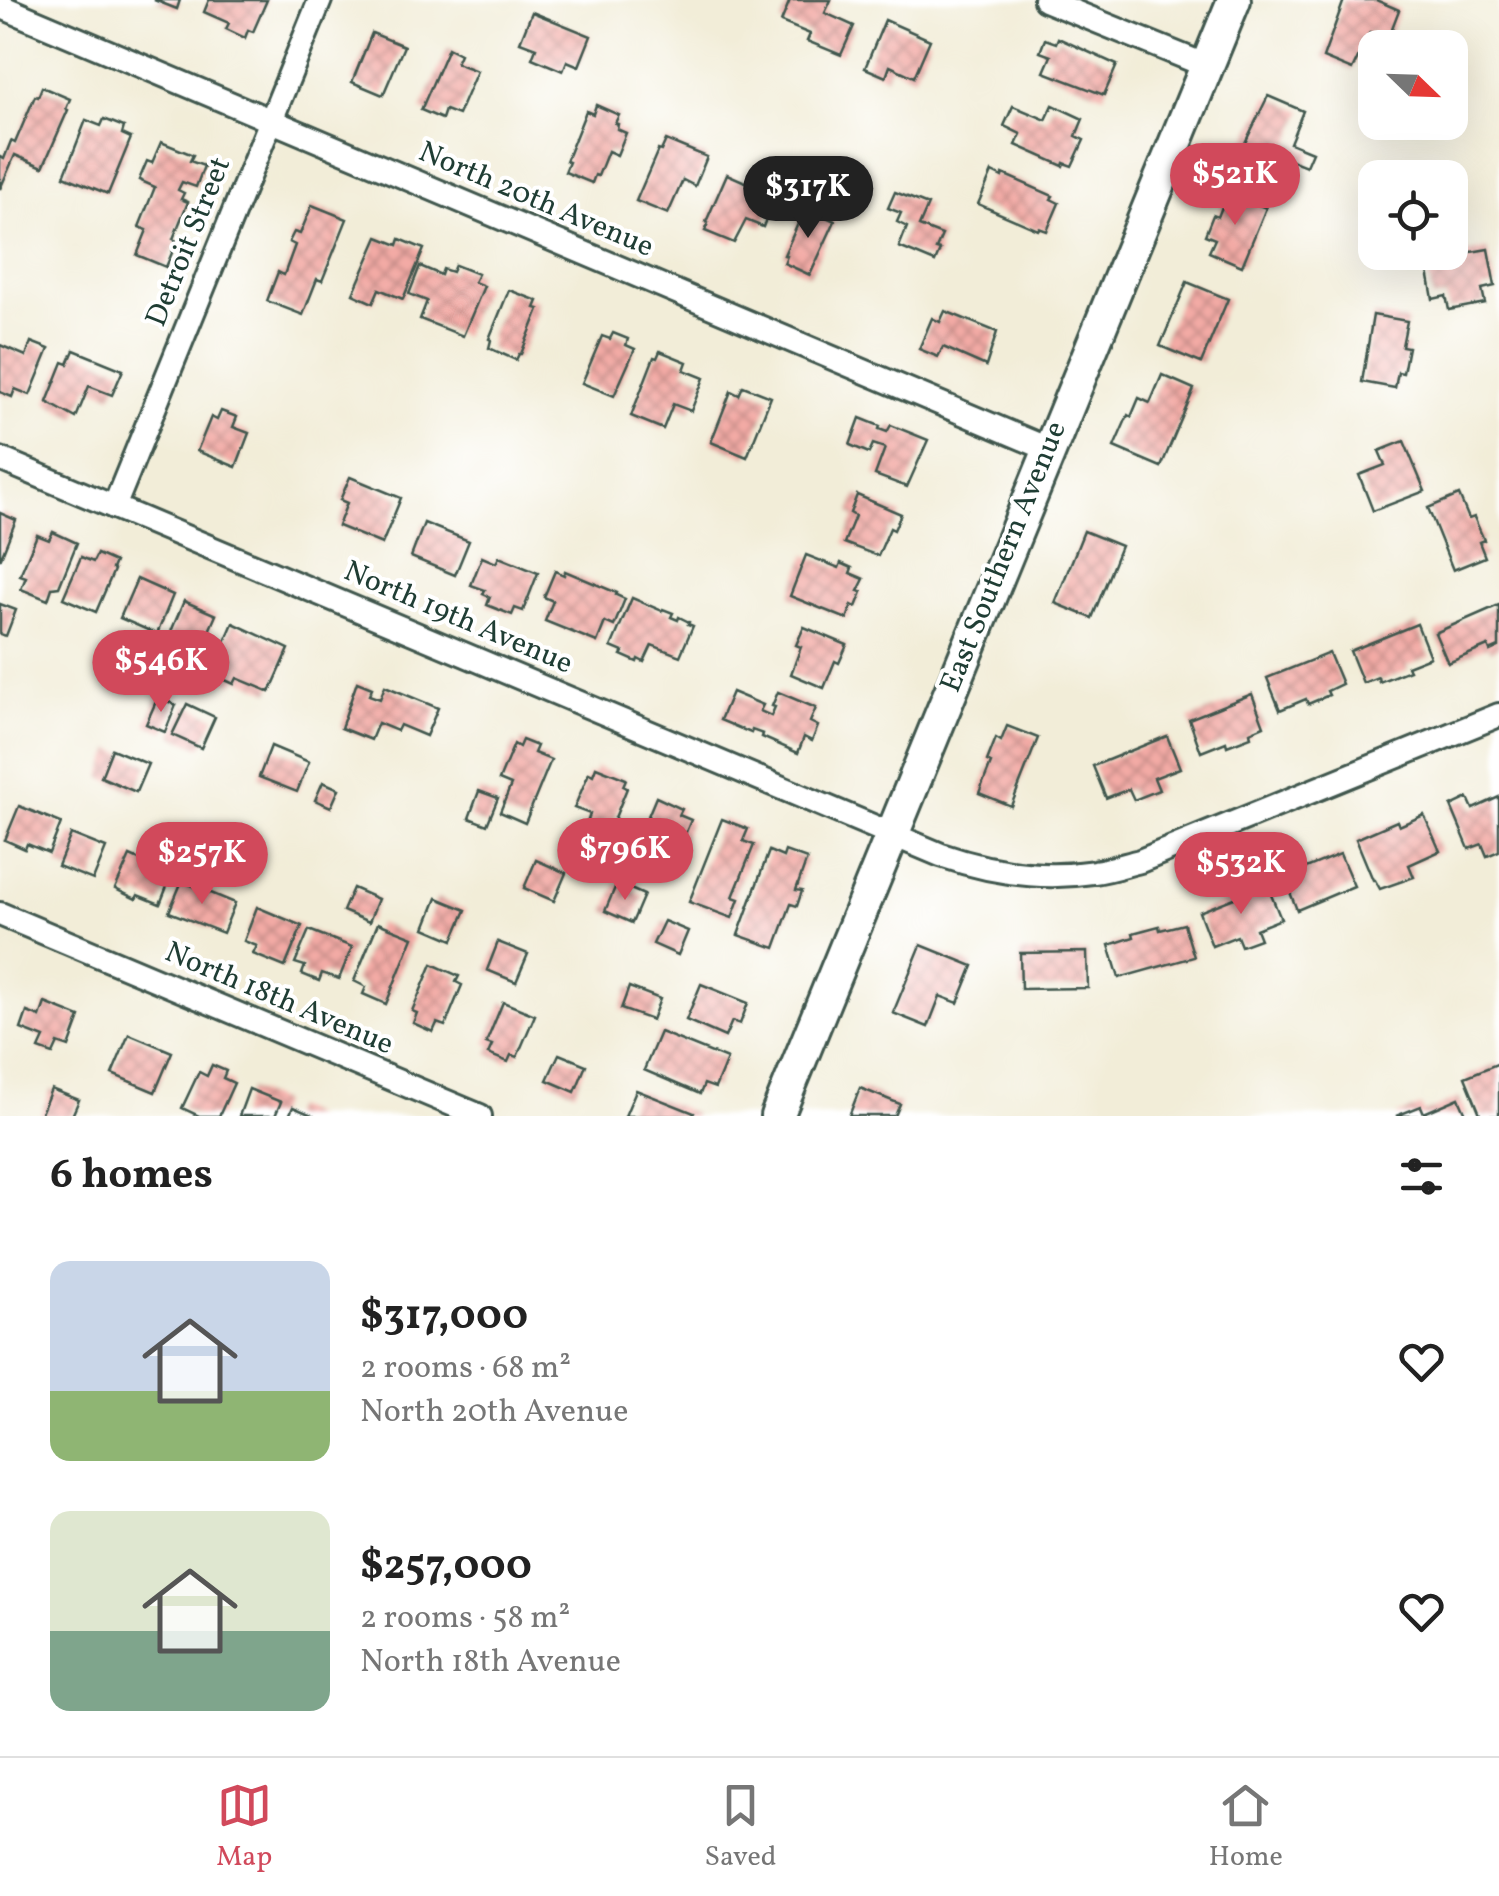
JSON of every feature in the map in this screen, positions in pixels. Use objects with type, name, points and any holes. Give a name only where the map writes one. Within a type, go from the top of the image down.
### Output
[{"type":"street","name":"Detroit Street","points":[[114,506],[320,0]]},
{"type":"street","points":[[1045,0],[1207,66]]},
{"type":"street","name":"East Southern Avenue","points":[[776,1116],[1234,0]]},
{"type":"street","name":"North 20th Avenue","points":[[0,6],[1048,449]]},
{"type":"street","name":"North 19th Avenue","points":[[0,459],[941,854],[990,869],[1042,875],[1092,872],[1140,861],[1499,715]]},
{"type":"street","name":"North 18th Avenue","points":[[0,914],[480,1116]]},
{"type":"building","points":[[154,0],[180,0],[177,9]]},
{"type":"building","points":[[209,0],[267,0],[253,32],[248,30],[245,38],[226,29],[229,23],[204,12]]},
{"type":"building","points":[[790,0],[831,0],[825,13],[854,26],[841,55],[807,41],[810,34],[781,22]]},
{"type":"building","points":[[1344,0],[1376,0],[1399,10],[1391,30],[1358,30],[1358,57],[1352,70],[1323,58]]},
{"type":"building","points":[[532,12],[591,36],[579,66],[567,61],[563,71],[532,58],[536,48],[520,42]]},
{"type":"building","points":[[885,20],[930,40],[914,77],[890,66],[886,77],[865,68]]},
{"type":"building","points":[[372,33],[404,46],[383,95],[352,82]]},
{"type":"building","points":[[1058,38],[1117,65],[1104,95],[1044,72],[1051,56],[1040,52],[1045,39],[1056,43]]},
{"type":"building","points":[[448,48],[460,54],[456,63],[477,71],[458,115],[445,110],[442,119],[421,110]]},
{"type":"building","points":[[42,87],[70,99],[68,110],[43,167],[15,155],[0,189],[0,157],[4,159],[11,141],[15,143]]},
{"type":"building","points":[[1268,96],[1303,111],[1290,143],[1312,152],[1306,166],[1286,158],[1283,162],[1244,145]]},
{"type":"building","points":[[596,105],[619,115],[617,129],[626,133],[617,155],[608,151],[592,183],[565,172],[586,111],[593,114]]},
{"type":"building","points":[[1053,105],[1083,119],[1076,136],[1084,140],[1072,166],[1063,166],[1016,145],[1021,134],[1004,126],[1013,106],[1046,120]]},
{"type":"building","points":[[104,119],[124,127],[122,134],[131,138],[108,194],[64,176],[86,120],[101,126]]},
{"type":"building","points":[[666,140],[707,157],[695,186],[683,180],[668,214],[636,201]]},
{"type":"building","points":[[161,142],[193,155],[190,161],[204,166],[196,187],[182,182],[178,190],[184,193],[181,199],[188,202],[166,267],[137,255],[147,230],[139,227],[155,187],[139,180]]},
{"type":"building","points":[[992,172],[1053,196],[1051,199],[1059,203],[1047,231],[978,204]]},
{"type":"building","points":[[727,174],[775,195],[763,227],[746,220],[734,243],[705,231]]},
{"type":"building","points":[[895,192],[928,205],[919,226],[942,235],[935,262],[899,247],[907,227],[897,222],[901,213],[888,208]]},
{"type":"building","points":[[1228,192],[1266,208],[1242,266],[1209,252],[1215,239],[1205,235]]},
{"type":"building","points":[[312,205],[347,219],[322,281],[317,279],[303,315],[267,301],[278,272],[284,275],[295,245],[289,242],[294,232],[300,234]]},
{"type":"building","points":[[805,208],[835,221],[810,275],[784,263]]},
{"type":"building","points":[[378,237],[398,245],[400,239],[424,249],[403,299],[379,289],[373,303],[353,294]]},
{"type":"building","points":[[1488,249],[1495,286],[1482,289],[1485,303],[1449,310],[1446,296],[1433,299],[1428,270],[1468,270],[1468,253]]},
{"type":"building","points":[[455,265],[478,274],[474,282],[484,286],[463,336],[420,319],[427,301],[409,294],[420,266],[441,275],[443,269],[452,272]]},
{"type":"building","points":[[1187,282],[1228,299],[1201,363],[1160,346]]},
{"type":"building","points":[[509,290],[538,301],[535,308],[539,309],[516,360],[489,348]]},
{"type":"building","points":[[945,311],[997,332],[986,366],[943,347],[938,357],[919,349],[932,318],[940,322]]},
{"type":"building","points":[[1373,315],[1407,321],[1402,346],[1408,347],[1403,373],[1398,372],[1395,388],[1362,382]]},
{"type":"building","points":[[613,333],[628,339],[626,345],[635,349],[614,396],[582,383],[602,336],[610,339]]},
{"type":"building","points":[[31,342],[49,349],[30,395],[15,389],[12,397],[0,392],[0,345],[26,356]]},
{"type":"building","points":[[74,350],[123,370],[112,395],[89,386],[76,418],[47,402],[63,362],[68,364]]},
{"type":"building","points":[[660,351],[687,362],[684,370],[704,378],[691,411],[673,404],[663,429],[631,416],[654,357]]},
{"type":"building","points":[[1162,375],[1194,389],[1161,467],[1114,447],[1139,398],[1150,403]]},
{"type":"building","points":[[743,386],[771,397],[747,457],[711,442],[731,391],[739,395]]},
{"type":"building","points":[[221,411],[237,417],[233,427],[249,433],[236,467],[197,451],[211,417],[217,420]]},
{"type":"building","points":[[860,418],[887,432],[891,425],[928,440],[907,487],[875,475],[885,448],[873,444],[869,453],[850,445]]},
{"type":"building","points":[[1404,441],[1425,491],[1373,511],[1359,475],[1385,465],[1379,451]]},
{"type":"building","points":[[350,477],[401,498],[382,544],[338,526],[347,503],[340,500]]},
{"type":"building","points":[[857,495],[901,514],[878,556],[844,543],[855,516],[850,513]]},
{"type":"building","points":[[1459,495],[1484,540],[1479,542],[1485,557],[1453,570],[1428,508]]},
{"type":"building","points":[[0,513],[16,520],[0,560]]},
{"type":"building","points":[[424,523],[469,541],[455,575],[411,557]]},
{"type":"building","points":[[1084,531],[1121,546],[1092,618],[1055,603]]},
{"type":"building","points":[[53,532],[77,543],[59,587],[52,588],[48,600],[21,589],[26,577],[20,575],[37,535],[49,540]]},
{"type":"building","points":[[97,554],[115,562],[96,612],[63,598],[81,557],[93,562]]},
{"type":"building","points":[[806,555],[839,568],[841,563],[852,568],[850,573],[864,579],[856,607],[852,605],[847,619],[790,596]]},
{"type":"building","points":[[482,557],[496,563],[499,557],[538,573],[523,611],[515,608],[512,615],[487,605],[490,597],[483,594],[485,590],[471,585]]},
{"type":"building","points":[[555,571],[564,575],[565,571],[625,599],[614,626],[605,622],[597,642],[545,621],[553,601],[544,597]]},
{"type":"building","points":[[137,579],[173,595],[157,634],[120,618]]},
{"type":"building","points":[[632,598],[673,613],[671,617],[679,617],[693,626],[680,656],[652,645],[644,662],[637,662],[611,647]]},
{"type":"building","points":[[184,601],[216,615],[199,654],[190,650],[181,670],[168,664],[176,644],[167,641]]},
{"type":"building","points":[[0,604],[16,610],[6,636],[0,634]]},
{"type":"building","points":[[1499,605],[1499,647],[1490,651],[1488,646],[1448,663],[1435,633]]},
{"type":"building","points":[[233,623],[289,649],[270,692],[237,678],[234,684],[216,676],[224,660],[218,658]]},
{"type":"building","points":[[1417,624],[1430,657],[1379,682],[1378,677],[1363,683],[1350,651]]},
{"type":"building","points":[[804,627],[847,645],[839,663],[835,661],[824,688],[791,674]]},
{"type":"building","points":[[1329,653],[1342,684],[1308,704],[1306,699],[1280,710],[1267,678]]},
{"type":"building","points":[[357,682],[372,688],[369,695],[380,699],[385,686],[438,708],[426,736],[400,725],[397,731],[378,723],[371,740],[341,728]]},
{"type":"building","points":[[732,692],[763,705],[760,711],[771,716],[778,692],[816,708],[810,722],[818,726],[812,741],[804,737],[798,753],[762,737],[763,734],[720,720]]},
{"type":"building","points":[[1252,694],[1264,726],[1250,732],[1251,737],[1201,752],[1189,719]]},
{"type":"building","points":[[158,697],[176,705],[165,732],[146,724]]},
{"type":"building","points":[[187,704],[215,717],[201,748],[172,735]]},
{"type":"building","points":[[1007,726],[1038,738],[1011,806],[979,793],[996,738],[1001,741]]},
{"type":"building","points":[[1167,736],[1180,768],[1154,778],[1159,790],[1134,800],[1129,789],[1106,798],[1093,766]]},
{"type":"building","points":[[522,740],[537,746],[534,753],[551,760],[525,823],[500,812],[511,785],[499,780],[514,744],[519,747]]},
{"type":"building","points":[[271,746],[309,762],[297,792],[259,777]]},
{"type":"building","points":[[112,749],[148,764],[136,792],[101,777]]},
{"type":"building","points":[[596,767],[626,779],[623,786],[627,788],[608,835],[586,826],[590,814],[574,808],[589,773],[593,775]]},
{"type":"building","points":[[323,782],[339,789],[331,807],[315,800]]},
{"type":"building","points":[[479,791],[498,798],[487,825],[469,818]]},
{"type":"building","points":[[656,797],[682,809],[679,815],[691,820],[673,863],[635,847]]},
{"type":"building","points":[[1499,797],[1499,851],[1487,856],[1482,844],[1469,849],[1451,806],[1468,798],[1473,809]]},
{"type":"building","points":[[19,806],[61,823],[49,853],[5,840]]},
{"type":"building","points":[[1424,815],[1440,851],[1409,865],[1414,877],[1380,889],[1356,839],[1397,821],[1399,826]]},
{"type":"building","points":[[722,819],[748,829],[743,841],[754,845],[733,897],[739,899],[732,918],[689,902]]},
{"type":"building","points":[[71,834],[106,848],[93,880],[58,866]]},
{"type":"building","points":[[769,851],[783,857],[785,851],[807,859],[796,890],[802,891],[797,906],[791,904],[775,948],[738,935]]},
{"type":"building","points":[[1340,854],[1354,886],[1297,910],[1284,877]]},
{"type":"building","points":[[130,856],[172,874],[160,904],[115,889]]},
{"type":"building","points":[[536,860],[566,873],[554,901],[524,888]]},
{"type":"building","points":[[182,881],[235,903],[223,933],[169,912]]},
{"type":"building","points":[[617,883],[644,895],[632,923],[605,911]]},
{"type":"building","points":[[1267,885],[1281,919],[1256,929],[1260,939],[1241,946],[1237,936],[1212,946],[1199,912]]},
{"type":"building","points":[[353,888],[378,899],[369,922],[343,911]]},
{"type":"building","points":[[437,898],[466,910],[453,940],[425,928]]},
{"type":"building","points":[[257,907],[302,926],[285,967],[253,954],[257,946],[244,941]]},
{"type":"building","points":[[664,921],[688,931],[678,955],[653,944]]},
{"type":"building","points":[[378,923],[413,937],[386,1004],[363,994],[366,987],[354,981]]},
{"type":"building","points":[[1184,924],[1194,957],[1119,978],[1109,945],[1134,937],[1133,933]]},
{"type":"building","points":[[309,930],[352,947],[339,979],[322,973],[319,981],[302,974],[305,966],[295,963]]},
{"type":"building","points":[[498,942],[528,954],[516,982],[487,970]]},
{"type":"building","points":[[921,945],[973,966],[958,1003],[940,996],[928,1027],[893,1013]]},
{"type":"building","points":[[1087,952],[1088,988],[1021,989],[1020,953]]},
{"type":"building","points":[[432,964],[459,976],[456,982],[462,985],[445,1026],[437,1023],[433,1032],[413,1023],[417,1013],[412,1011]]},
{"type":"building","points":[[701,984],[748,1003],[740,1024],[732,1021],[725,1037],[686,1020]]},
{"type":"building","points":[[629,987],[660,999],[652,1020],[621,1009]]},
{"type":"building","points":[[503,1002],[535,1015],[517,1057],[511,1055],[508,1062],[488,1054],[492,1045],[486,1043]]},
{"type":"building","points":[[45,1003],[80,1017],[69,1047],[58,1043],[53,1054],[39,1049],[44,1038],[21,1029],[27,1012],[40,1017]]},
{"type":"building","points":[[660,1032],[727,1059],[715,1088],[704,1084],[700,1094],[644,1070]]},
{"type":"building","points":[[129,1034],[172,1052],[155,1092],[112,1074]]},
{"type":"building","points":[[559,1054],[586,1065],[575,1092],[547,1080]]},
{"type":"building","points":[[1499,1063],[1499,1116],[1481,1116],[1465,1077]]},
{"type":"building","points":[[212,1065],[226,1071],[223,1078],[234,1083],[219,1116],[199,1116],[182,1108],[199,1072],[207,1076]]},
{"type":"building","points":[[860,1088],[900,1104],[895,1116],[849,1116]]},
{"type":"building","points":[[51,1089],[79,1100],[72,1116],[40,1116]]},
{"type":"building","points":[[249,1089],[281,1102],[275,1116],[239,1116]]},
{"type":"building","points":[[636,1090],[694,1113],[693,1116],[625,1116]]},
{"type":"building","points":[[1459,1098],[1467,1116],[1396,1116],[1421,1106],[1424,1113]]},
{"type":"building","points":[[293,1107],[314,1116],[289,1116]]}]
